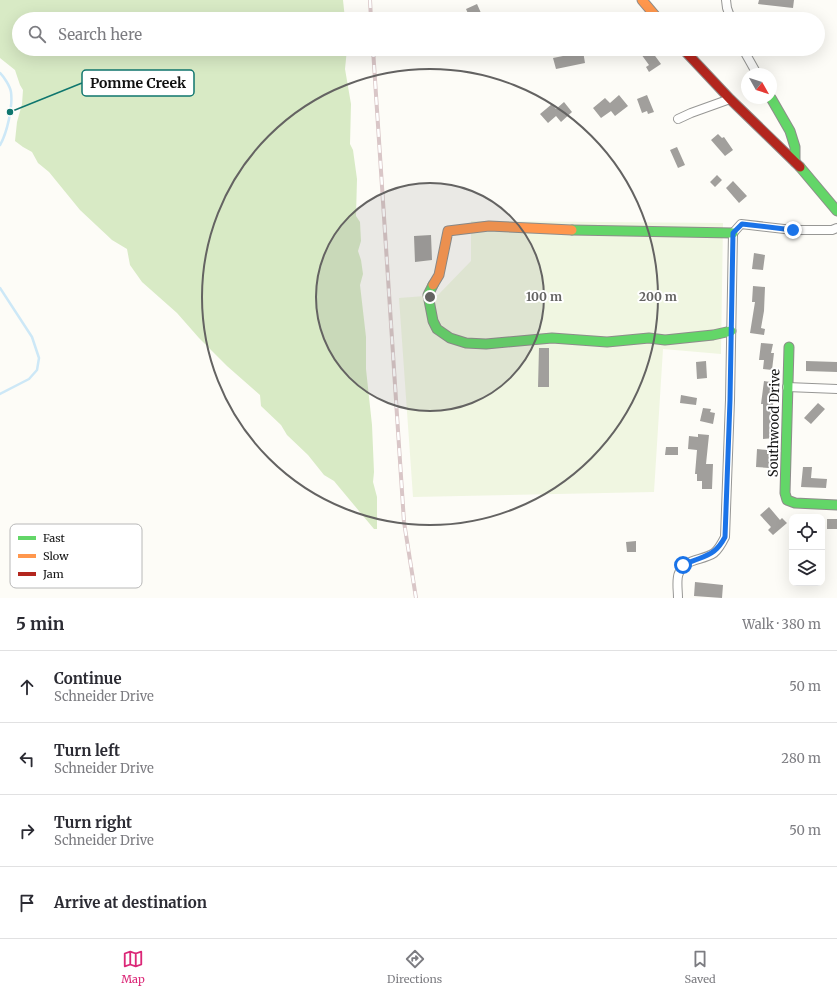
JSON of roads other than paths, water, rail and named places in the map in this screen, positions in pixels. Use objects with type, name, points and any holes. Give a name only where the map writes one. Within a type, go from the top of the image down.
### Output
[{"type":"street","points":[[642,0],[652,12]]},
{"type":"street","points":[[726,0],[728,12]]},
{"type":"street","points":[[690,56],[730,99],[795,162],[837,211]]},
{"type":"street","points":[[747,56],[754,68]]},
{"type":"street","points":[[678,119],[690,113],[730,99]]},
{"type":"street","points":[[774,104],[790,131],[795,147],[795,162]]},
{"type":"street","points":[[678,598],[678,573],[683,565],[713,553],[720,546],[725,537],[730,400],[733,233],[742,224],[793,230],[832,230],[837,228]]},
{"type":"street","points":[[731,331],[713,335],[665,340],[649,338],[607,342],[552,338],[486,344],[466,343],[450,338],[437,329],[433,321],[428,295],[439,275],[448,231],[489,226],[572,230],[733,233]]},
{"type":"street","name":"Southwood Drive","points":[[789,347],[785,493],[787,500],[795,503],[837,505]]},
{"type":"street","points":[[787,387],[837,389]]},
{"type":"waterway","points":[[0,73],[5,79],[11,92],[9,120],[0,145]]},
{"type":"waterway","points":[[0,288],[32,337],[39,358],[37,370],[29,379],[0,394]]},
{"type":"railway","points":[[370,0],[371,12]]},
{"type":"railway","points":[[373,56],[404,522],[416,598]]},
{"type":"place","name":"Pomme Creek","points":[[10,112]]}]
